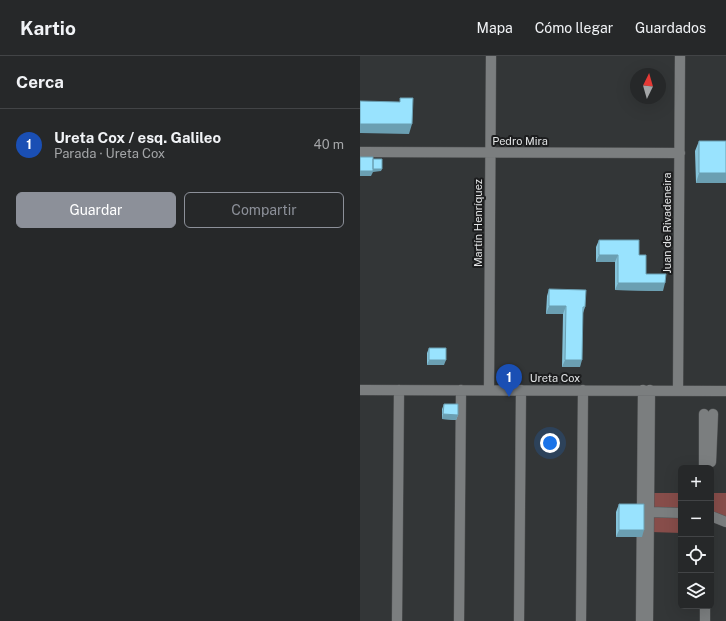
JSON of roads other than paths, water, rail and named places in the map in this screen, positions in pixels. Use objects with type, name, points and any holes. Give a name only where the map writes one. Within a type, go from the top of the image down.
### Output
[{"type":"street","name":"Martín Henríquez","points":[[489,390],[491,56]]},
{"type":"street","name":"Juan de Rivadeneira","points":[[678,391],[680,56]]},
{"type":"street","name":"Pedro Mira","points":[[360,152],[680,153]]},
{"type":"street","name":"Ureta Cox","points":[[360,390],[726,391]]},
{"type":"street","points":[[397,621],[402,390]]},
{"type":"street","points":[[402,390],[404,621]]},
{"type":"street","points":[[459,621],[461,390]]},
{"type":"street","points":[[520,390],[520,621]]},
{"type":"street","points":[[581,621],[583,390]]},
{"type":"street","points":[[647,390],[650,512],[648,621]]},
{"type":"street","points":[[641,621],[647,390]]},
{"type":"street","points":[[704,465],[709,414],[711,465]]},
{"type":"street","points":[[650,512],[678,513]]},
{"type":"street","points":[[714,517],[726,522]]},
{"type":"street","points":[[705,609],[705,621]]},
{"type":"place","name":"Ureta Cox / esq. Galileo","points":[[509,397]]}]
